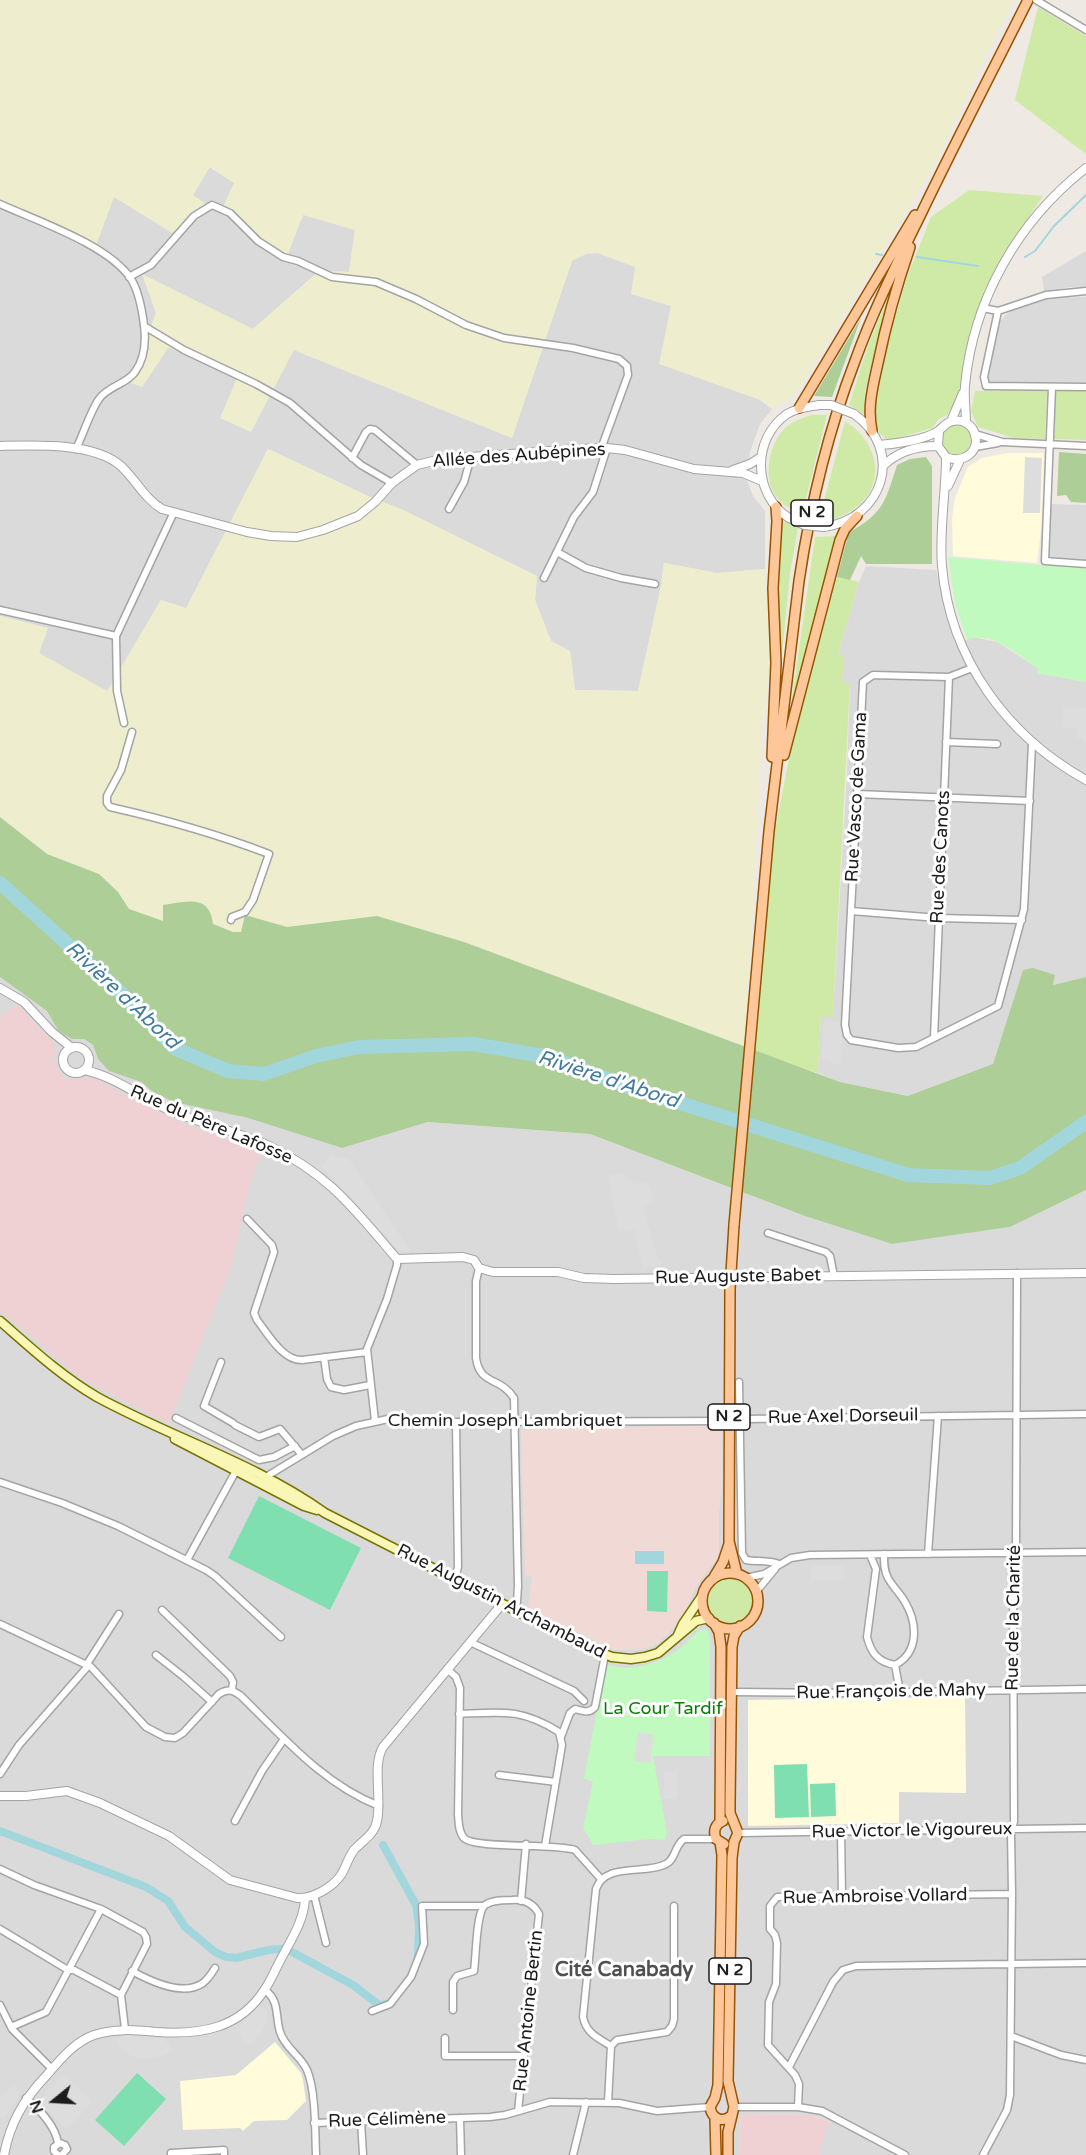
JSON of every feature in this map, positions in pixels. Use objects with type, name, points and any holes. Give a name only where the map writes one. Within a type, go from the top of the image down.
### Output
[{"type":"main road","name":"N 2","points":[[712,2103],[718,2085],[722,1855],[714,1832],[720,1822],[721,1647],[719,1632],[702,1604],[702,1596],[704,1589],[725,1558],[729,1541],[730,1289],[734,1226],[769,831],[799,581],[819,483],[854,362],[879,300],[942,169],[1028,0]]},
{"type":"main road","points":[[799,408],[942,169]]},
{"type":"main road","points":[[872,431],[869,414],[870,400],[884,334],[921,213]]},
{"type":"main road","points":[[769,831],[776,663],[773,588],[776,507]]},
{"type":"main road","points":[[769,831],[787,737],[840,540],[845,529],[856,516]]},
{"type":"main road","name":"Rue Augustin Archambaud","points":[[0,1321],[77,1385],[307,1500],[326,1513],[455,1580],[612,1658],[631,1659],[658,1653],[696,1621],[711,1621]]},
{"type":"main road","name":"N 2","points":[[728,2155],[732,2108],[728,2078],[731,1870],[736,1837],[730,1803],[732,1642],[740,1626],[751,1618],[757,1605],[756,1592],[742,1576],[729,1541]]},
{"type":"main road","points":[[713,1578],[721,1574],[742,1576]]},
{"type":"main road","name":"Rue Augustin Archambaud","points":[[678,1635],[702,1596]]},
{"type":"main road","points":[[711,1621],[727,1628],[740,1626]]},
{"type":"main road","points":[[720,1822],[734,1823]]},
{"type":"main road","points":[[718,1840],[727,1844],[736,1837]]},
{"type":"main road","points":[[715,2118],[725,2119],[732,2108],[726,2097],[712,2103],[712,2115],[715,2118],[716,2155]]},
{"type":"street","points":[[1036,0],[1086,30]]},
{"type":"street","points":[[1086,168],[1046,205],[1028,226],[1005,261],[983,308],[971,350],[965,388],[966,423],[975,434],[1002,442],[1086,446]]},
{"type":"street","points":[[0,204],[79,240],[108,256],[121,266],[129,277],[140,301],[145,344],[140,364],[135,373],[99,399],[76,450]]},
{"type":"street","points":[[129,277],[151,265],[195,216],[212,205],[230,213],[258,240],[283,257],[298,261],[332,277],[376,282],[416,299],[466,325],[504,338],[573,348],[619,359],[627,366],[628,375],[604,448],[595,488],[574,518],[544,578]]},
{"type":"street","points":[[983,308],[998,311],[1046,295],[1086,291]]},
{"type":"street","points":[[998,311],[984,377],[985,385],[990,387],[1086,387]]},
{"type":"street","points":[[144,326],[184,350],[290,403],[352,458],[392,483]]},
{"type":"street","points":[[1052,387],[1045,561],[1086,564]]},
{"type":"street","points":[[879,445],[894,444],[939,431],[951,421],[965,388]]},
{"type":"street","points":[[831,405],[854,414],[872,431],[879,445],[883,466],[878,489],[865,508],[856,516],[837,525],[824,527],[804,525],[789,518],[767,495],[762,481],[761,457],[770,433],[787,414],[799,408],[831,405]]},
{"type":"street","points":[[951,421],[966,423]]},
{"type":"street","points":[[352,458],[366,432],[375,430],[417,465]]},
{"type":"street","points":[[939,431],[938,446],[946,457],[942,567],[948,602],[972,668],[994,703],[1032,744],[1062,767],[1086,780]]},
{"type":"street","points":[[946,490],[960,460],[972,453],[975,447],[975,434]]},
{"type":"street","points":[[975,447],[1002,442]]},
{"type":"street","name":"Allée des Aubépines","points":[[0,446],[52,444],[104,456],[118,463],[151,502],[162,509],[247,532],[271,536],[297,537],[323,530],[358,516],[392,483],[417,465],[437,460],[604,448],[625,450],[694,469],[743,473],[762,481]]},
{"type":"street","points":[[883,466],[893,456],[926,446],[938,446]]},
{"type":"street","points":[[449,509],[464,482],[471,457]]},
{"type":"street","name":"Allée des Aubépines","points":[[725,472],[750,464],[761,457]]},
{"type":"street","points":[[946,457],[960,460]]},
{"type":"street","points":[[124,723],[117,691],[116,636],[174,512]]},
{"type":"street","points":[[557,552],[586,568],[621,578],[655,584]]},
{"type":"street","points":[[0,610],[116,636]]},
{"type":"street","name":"Rue Vasco de Gama","points":[[934,1038],[907,1049],[858,1043],[847,1035],[845,1025],[864,681],[873,675],[949,677],[972,668]]},
{"type":"street","name":"Rue des Canots","points":[[934,1038],[949,677]]},
{"type":"street","points":[[132,732],[121,770],[107,796],[110,807],[246,845],[268,854],[253,900],[244,912],[232,916],[231,921]]},
{"type":"street","points":[[946,742],[997,744]]},
{"type":"street","points":[[934,1038],[998,1006],[1022,920],[1032,744]]},
{"type":"street","points":[[857,794],[1030,801]]},
{"type":"street","points":[[851,911],[938,918],[1022,920]]},
{"type":"street","points":[[0,988],[24,1002],[52,1032],[72,1048],[83,1050],[88,1060],[84,1070],[76,1073],[68,1070],[63,1062],[64,1055],[52,1032]]},
{"type":"street","points":[[64,1055],[72,1048]]},
{"type":"street","name":"Rue du Père Lafosse","points":[[88,1060],[108,1078]]},
{"type":"street","name":"Rue du Père Lafosse","points":[[84,1070],[108,1078],[166,1109],[264,1144],[302,1164],[343,1195],[397,1259]]},
{"type":"street","points":[[248,1219],[272,1245],[274,1252],[254,1313],[257,1320],[287,1356],[295,1360],[367,1352]]},
{"type":"street","points":[[768,1233],[826,1252],[830,1256],[834,1276]]},
{"type":"street","name":"Rue Auguste Babet","points":[[397,1259],[463,1257],[474,1260],[479,1268],[493,1272],[558,1272],[584,1278],[614,1279],[1086,1273]]},
{"type":"street","points":[[375,1421],[367,1352],[369,1341],[387,1299],[397,1259]]},
{"type":"street","points":[[479,1268],[476,1281],[478,1370],[484,1376],[508,1389],[514,1398],[518,1586],[514,1610]]},
{"type":"street","name":"Rue de la Charité","points":[[983,2155],[1007,2110],[1010,2095],[1017,1273]]},
{"type":"street","points":[[324,1357],[327,1379],[331,1386],[344,1390],[370,1385]]},
{"type":"street","points":[[221,1362],[204,1406],[259,1437],[280,1429],[302,1455]]},
{"type":"street","points":[[739,1382],[742,1554],[746,1560],[779,1564]]},
{"type":"street","points":[[928,1554],[938,1416],[1086,1413]]},
{"type":"street","name":"Rue Axel Dorseuil","points":[[747,1419],[938,1416]]},
{"type":"street","points":[[176,1418],[259,1460],[274,1457],[296,1446]]},
{"type":"street","name":"Chemin Joseph Lambriquet","points":[[265,1481],[333,1436],[375,1421],[404,1418],[456,1424],[729,1421]]},
{"type":"street","points":[[455,1580],[458,1568],[456,1424]]},
{"type":"street","points":[[187,1560],[238,1467]]},
{"type":"street","points":[[0,1482],[62,1503],[118,1526],[187,1560],[215,1576],[281,1637]]},
{"type":"street","points":[[742,1576],[764,1574],[791,1558],[810,1555],[1086,1552]]},
{"type":"street","points":[[870,1555],[876,1569],[867,1637],[879,1660],[895,1665],[907,1657],[912,1649],[914,1636],[910,1614],[897,1589],[886,1576],[884,1554]]},
{"type":"street","points":[[756,1592],[779,1564]]},
{"type":"street","points":[[874,1584],[880,1581],[892,1584]]},
{"type":"street","points":[[0,1796],[74,1792],[169,1836],[230,1880],[280,1894],[305,1898],[314,1895],[339,1878],[350,1855],[376,1827],[379,1806],[380,1752],[502,1604]]},
{"type":"street","points":[[162,1610],[230,1676],[233,1682],[232,1690]]},
{"type":"street","points":[[0,1774],[19,1745],[88,1665],[119,1614]]},
{"type":"street","points":[[0,1624],[88,1665],[146,1726],[165,1737],[176,1737],[183,1733],[225,1690],[232,1690],[335,1785],[362,1800],[379,1806]]},
{"type":"street","points":[[470,1642],[573,1691],[584,1701]]},
{"type":"street","points":[[545,1846],[561,1737],[570,1713],[575,1709],[591,1711],[595,1707],[605,1654]]},
{"type":"street","points":[[156,1655],[212,1702]]},
{"type":"street","points":[[895,1665],[900,1692]]},
{"type":"street","points":[[447,1670],[459,1682],[459,1828],[464,1837],[471,1842],[526,1844],[576,1850],[601,1879]]},
{"type":"street","name":"Rue François de Mahy","points":[[732,1692],[1086,1689]]},
{"type":"street","points":[[459,1714],[514,1712],[559,1732],[561,1737]]},
{"type":"street","points":[[235,1821],[262,1771],[284,1739]]},
{"type":"street","points":[[499,1775],[556,1782]]},
{"type":"street","name":"Rue Victor le Vigoureux","points":[[736,1837],[841,1832],[1086,1828]]},
{"type":"street","points":[[841,1832],[842,1897]]},
{"type":"street","points":[[611,2046],[590,2033],[583,2017],[596,1889],[601,1879],[614,1873],[653,1869],[669,1863],[676,1847],[684,1839],[718,1840]]},
{"type":"street","points":[[372,2011],[390,2004],[411,1977],[424,1944],[422,1906],[483,1906],[490,1902],[513,1899],[521,1901],[526,1844]]},
{"type":"street","points":[[0,1869],[34,1885],[100,1909],[143,1932],[147,1944],[121,1995],[125,2029]]},
{"type":"street","name":"Rue Ambroise Vollard","points":[[789,2067],[768,2045],[769,2002],[776,1984],[777,1943],[770,1929],[770,1906],[777,1897],[1012,1894]]},
{"type":"street","points":[[314,1895],[326,1943]]},
{"type":"street","points":[[4,2155],[11,2129],[26,2098],[81,2042],[98,2034],[125,2029],[180,2034],[203,2031],[238,2016],[265,1990],[303,1916],[305,1898]]},
{"type":"street","name":"Rue Antoine Bertin","points":[[518,2111],[539,1914],[535,1906],[521,1901]]},
{"type":"street","points":[[453,2010],[453,1982],[457,1976],[474,1971],[483,1906]]},
{"type":"street","points":[[608,2102],[611,2046],[617,2040],[667,2032],[672,2026],[674,2019],[675,1906]]},
{"type":"street","points":[[11,2027],[46,2012],[100,1909]]},
{"type":"street","points":[[0,1929],[68,1970],[74,1970],[121,1995]]},
{"type":"street","points":[[798,2107],[799,2084],[789,2067],[833,1982],[843,1970],[856,1966],[1086,1963]]},
{"type":"street","points":[[132,1971],[163,1986],[194,1987],[202,1983],[215,1968]]},
{"type":"street","points":[[265,1990],[276,2003],[278,2022],[284,2041],[307,2069],[316,2155]]},
{"type":"street","points":[[0,2005],[11,2027],[52,2069]]},
{"type":"street","points":[[1011,2036],[1061,2055],[1086,2060]]},
{"type":"street","points":[[445,2038],[445,2056],[524,2056]]},
{"type":"street","points":[[26,2098],[45,2118],[54,2131],[58,2143]]},
{"type":"street","name":"Rue Célimène","points":[[314,2123],[490,2116],[550,2102],[608,2102],[657,2111],[712,2103]]},
{"type":"street","points":[[573,2155],[586,2102]]},
{"type":"street","points":[[732,2108],[798,2107],[822,2111],[905,2155]]},
{"type":"street","points":[[460,2118],[461,2155]]},
{"type":"street","points":[[361,2121],[363,2155]]},
{"type":"street","points":[[58,2143],[66,2147],[66,2151],[60,2155],[54,2149],[58,2143]]},
{"type":"street","points":[[171,2154],[224,2150],[224,2155]]},
{"type":"shaded area","points":[[209,167],[235,183],[224,205],[232,209],[274,248],[287,254],[303,214],[355,230],[349,272],[319,271],[253,329],[143,275],[156,313],[148,335],[142,387],[168,347],[237,378],[294,350],[512,438],[572,260],[586,254],[598,253],[635,267],[760,400],[772,409],[760,424],[750,452],[747,480],[753,496],[765,511],[765,569],[717,573],[664,563],[638,691],[575,690],[570,651],[551,641],[535,600],[537,576],[403,510],[268,449],[186,609],[161,600],[107,692],[39,653],[48,628],[0,616],[0,199],[30,211],[114,197],[205,204],[192,195]]},
{"type":"shaded area","points":[[1086,251],[1086,287],[1070,287],[1044,292],[1042,277]]},
{"type":"shaded area","points":[[1048,297],[1086,297],[1086,384],[981,385],[1000,321],[1012,309]]},
{"type":"shaded area","points":[[1007,453],[1044,453],[1041,531],[1037,563],[953,556],[952,519],[955,498],[968,467],[982,458]]},
{"type":"shaded area","points":[[1025,457],[1042,458],[1040,513],[1023,513]]},
{"type":"shaded area","points":[[1051,504],[1086,505],[1086,561],[1049,557]]},
{"type":"shaded area","points":[[866,566],[936,570],[957,644],[973,637],[997,642],[1038,668],[1037,673],[1086,682],[1086,977],[1053,985],[1055,975],[1023,970],[993,1065],[909,1096],[840,1082],[818,1073],[821,1015],[833,1016],[847,772],[850,684],[842,683],[843,655],[838,654],[859,582]]},
{"type":"shaded area","points":[[1063,707],[1086,708],[1086,742],[1083,742],[1083,738],[1077,738],[1077,728],[1062,728]]},
{"type":"shaded area","points":[[0,977],[48,1011],[58,1030],[63,1034],[72,1039],[84,1039],[93,1045],[98,1059],[109,1071],[141,1082],[153,1092],[174,1102],[248,1118],[342,1148],[428,1122],[590,1134],[805,1216],[892,1244],[1010,1227],[1086,1190],[1086,2155],[820,2155],[824,2132],[830,2122],[810,2115],[747,2114],[740,2119],[739,2155],[0,2155]]},
{"type":"shaded area","points":[[17,1004],[54,1043],[56,1054],[53,1060],[66,1080],[82,1079],[90,1075],[134,1100],[184,1124],[262,1152],[251,1179],[232,1263],[169,1424],[81,1378],[0,1310],[0,1017]]},
{"type":"shaded area","points":[[824,1020],[843,1022],[841,1066],[821,1058]]},
{"type":"shaded area","points":[[331,1155],[349,1159],[411,1252],[398,1251],[321,1166]]},
{"type":"shaded area","points":[[622,1173],[636,1184],[643,1182],[650,1186],[653,1197],[651,1204],[643,1208],[656,1252],[663,1266],[643,1268],[634,1229],[619,1232],[608,1176]]},
{"type":"shaded area","points":[[712,1425],[719,1427],[722,1432],[719,1556],[696,1586],[685,1614],[666,1636],[658,1643],[643,1649],[614,1650],[528,1608],[532,1576],[525,1575],[521,1430]]},
{"type":"shaded area","points":[[844,1565],[843,1580],[811,1580],[812,1566]]},
{"type":"shaded area","points":[[965,1697],[966,1793],[899,1792],[899,1823],[748,1826],[748,1700]]},
{"type":"shaded area","points":[[638,1732],[654,1735],[650,1763],[634,1761]]},
{"type":"shaded area","points":[[664,1772],[677,1772],[677,1799],[663,1799]]},
{"type":"shaded area","points":[[257,2006],[266,2009],[268,2021],[254,2042],[246,2045],[238,2029]]},
{"type":"shaded area","points":[[128,2033],[146,2040],[163,2036],[173,2051],[155,2058],[141,2059],[131,2056],[118,2046],[116,2039]]},
{"type":"shaded area","points":[[275,2042],[301,2073],[303,2080],[306,2101],[287,2120],[254,2121],[243,2131],[240,2128],[183,2130],[180,2081],[236,2075]]},
{"type":"shaded area","points":[[64,2074],[92,2102],[67,2130],[38,2101]]},
{"type":"shaded area","points":[[15,2084],[21,2094],[4,2119],[0,2117],[0,2097]]},
{"type":"shaded area","points":[[747,2114],[810,2115],[830,2122],[824,2133],[820,2155],[739,2155],[740,2118]]},
{"type":"green space","points":[[0,0],[1013,0],[934,165],[802,384],[791,398],[772,409],[760,400],[659,364],[671,306],[631,294],[635,267],[598,253],[586,254],[572,261],[512,438],[294,350],[251,432],[220,418],[237,378],[169,347],[142,387],[131,383],[142,364],[148,335],[156,313],[142,274],[253,329],[319,271],[349,272],[355,230],[303,215],[288,254],[274,248],[232,209],[224,205],[234,183],[210,167],[193,195],[206,204],[172,233],[114,197],[97,243],[0,199]]},
{"type":"green space","points":[[1038,7],[1086,36],[1086,154],[1015,100]]},
{"type":"green space","points":[[969,190],[1043,196],[1005,252],[985,289],[969,343],[958,396],[947,415],[939,419],[932,428],[892,440],[886,439],[879,433],[873,417],[873,406],[907,277],[931,217]]},
{"type":"green space","points":[[888,297],[865,391],[864,415],[849,405],[868,346]]},
{"type":"green space","points":[[861,318],[832,397],[814,396]]},
{"type":"green space","points":[[1047,390],[1045,439],[1014,438],[978,427],[971,411],[975,391]]},
{"type":"green space","points":[[1056,390],[1086,391],[1086,440],[1054,439]]},
{"type":"green space","points":[[811,415],[827,415],[802,514],[787,507],[775,495],[769,479],[769,470],[772,451],[779,435],[797,420]]},
{"type":"green space","points":[[845,421],[867,442],[873,455],[874,481],[860,505],[840,517],[819,520]]},
{"type":"green space","points":[[957,425],[968,429],[972,440],[968,451],[957,455],[946,451],[942,440],[946,429]]},
{"type":"green space","points":[[268,449],[403,510],[537,576],[535,600],[551,641],[570,651],[575,690],[638,691],[664,563],[717,573],[765,569],[771,664],[762,729],[744,1046],[464,942],[377,916],[287,927],[245,915],[241,932],[233,932],[213,924],[163,922],[129,909],[118,892],[99,874],[47,854],[0,817],[0,616],[48,628],[39,653],[107,691],[161,600],[186,608]]},
{"type":"green space","points":[[1059,452],[1086,454],[1086,503],[1071,502],[1066,495],[1057,496]]},
{"type":"green space","points":[[926,457],[932,466],[932,564],[866,564],[861,556],[850,580],[837,577],[849,532],[877,512],[890,487],[897,465],[910,459]]},
{"type":"green space","points":[[779,519],[798,528],[790,573],[781,665],[779,665],[776,570]]},
{"type":"green space","points":[[836,536],[795,698],[792,698],[815,537]]},
{"type":"green space","points":[[948,557],[1086,569],[1086,682],[1037,673],[1037,668],[995,641],[986,638],[967,640],[955,603]]},
{"type":"green space","points":[[837,577],[859,582],[838,654],[844,655],[842,683],[850,683],[833,1017],[821,1016],[818,1073],[755,1052],[751,1043],[774,835],[793,739]]},
{"type":"green space","points":[[0,817],[47,854],[99,874],[118,892],[129,909],[163,921],[163,905],[187,902],[201,904],[211,914],[213,924],[233,932],[241,932],[245,915],[287,927],[377,916],[464,942],[840,1082],[908,1096],[993,1064],[1023,970],[1033,968],[1055,975],[1053,985],[1086,977],[1086,1190],[1010,1227],[892,1244],[805,1216],[590,1134],[428,1122],[342,1148],[248,1118],[174,1102],[153,1092],[141,1082],[109,1071],[98,1059],[93,1045],[84,1039],[72,1039],[63,1034],[58,1030],[47,1011],[0,977]]},
{"type":"green space","points":[[259,1496],[361,1548],[330,1610],[228,1558]]},
{"type":"green space","points":[[647,1571],[668,1571],[667,1612],[647,1611]]},
{"type":"green space","points":[[729,1577],[745,1584],[752,1600],[745,1616],[729,1623],[713,1616],[706,1600],[713,1584]]},
{"type":"green space","name":"La Cour Tardif","points":[[704,1629],[708,1630],[710,1639],[710,1756],[653,1756],[667,1833],[665,1840],[649,1839],[593,1845],[583,1828],[593,1782],[584,1778],[606,1664],[626,1668],[656,1662],[685,1645]]},
{"type":"green space","points":[[807,1764],[809,1817],[775,1818],[774,1765]]},
{"type":"green space","points":[[835,1783],[836,1816],[811,1817],[810,1784]]},
{"type":"green space","points":[[137,2073],[166,2099],[124,2146],[95,2120]]},
{"type":"water","points":[[635,1551],[664,1551],[664,1564],[635,1564]]},
{"type":"waterway","points":[[1025,257],[1035,251],[1054,226],[1086,195]]},
{"type":"waterway","points":[[876,254],[882,255]]},
{"type":"waterway","points":[[917,257],[978,266]]},
{"type":"waterway","name":"Rivière d'Abord","points":[[0,883],[116,988],[176,1049],[228,1071],[264,1074],[316,1056],[359,1047],[473,1044],[549,1057],[626,1086],[908,1175],[990,1178],[1020,1168],[1086,1122]]},
{"type":"waterway","points":[[0,1831],[146,1887],[168,1901],[185,1927],[215,1952],[226,1957],[236,1958],[282,1949]]},
{"type":"waterway","points":[[383,1845],[416,1905],[419,1925],[418,1955]]},
{"type":"waterway","points":[[292,1952],[353,1985],[379,2005],[387,2004]]},
{"type":"district","name":"Cité Canabady","points":[[624,1971]]}]
